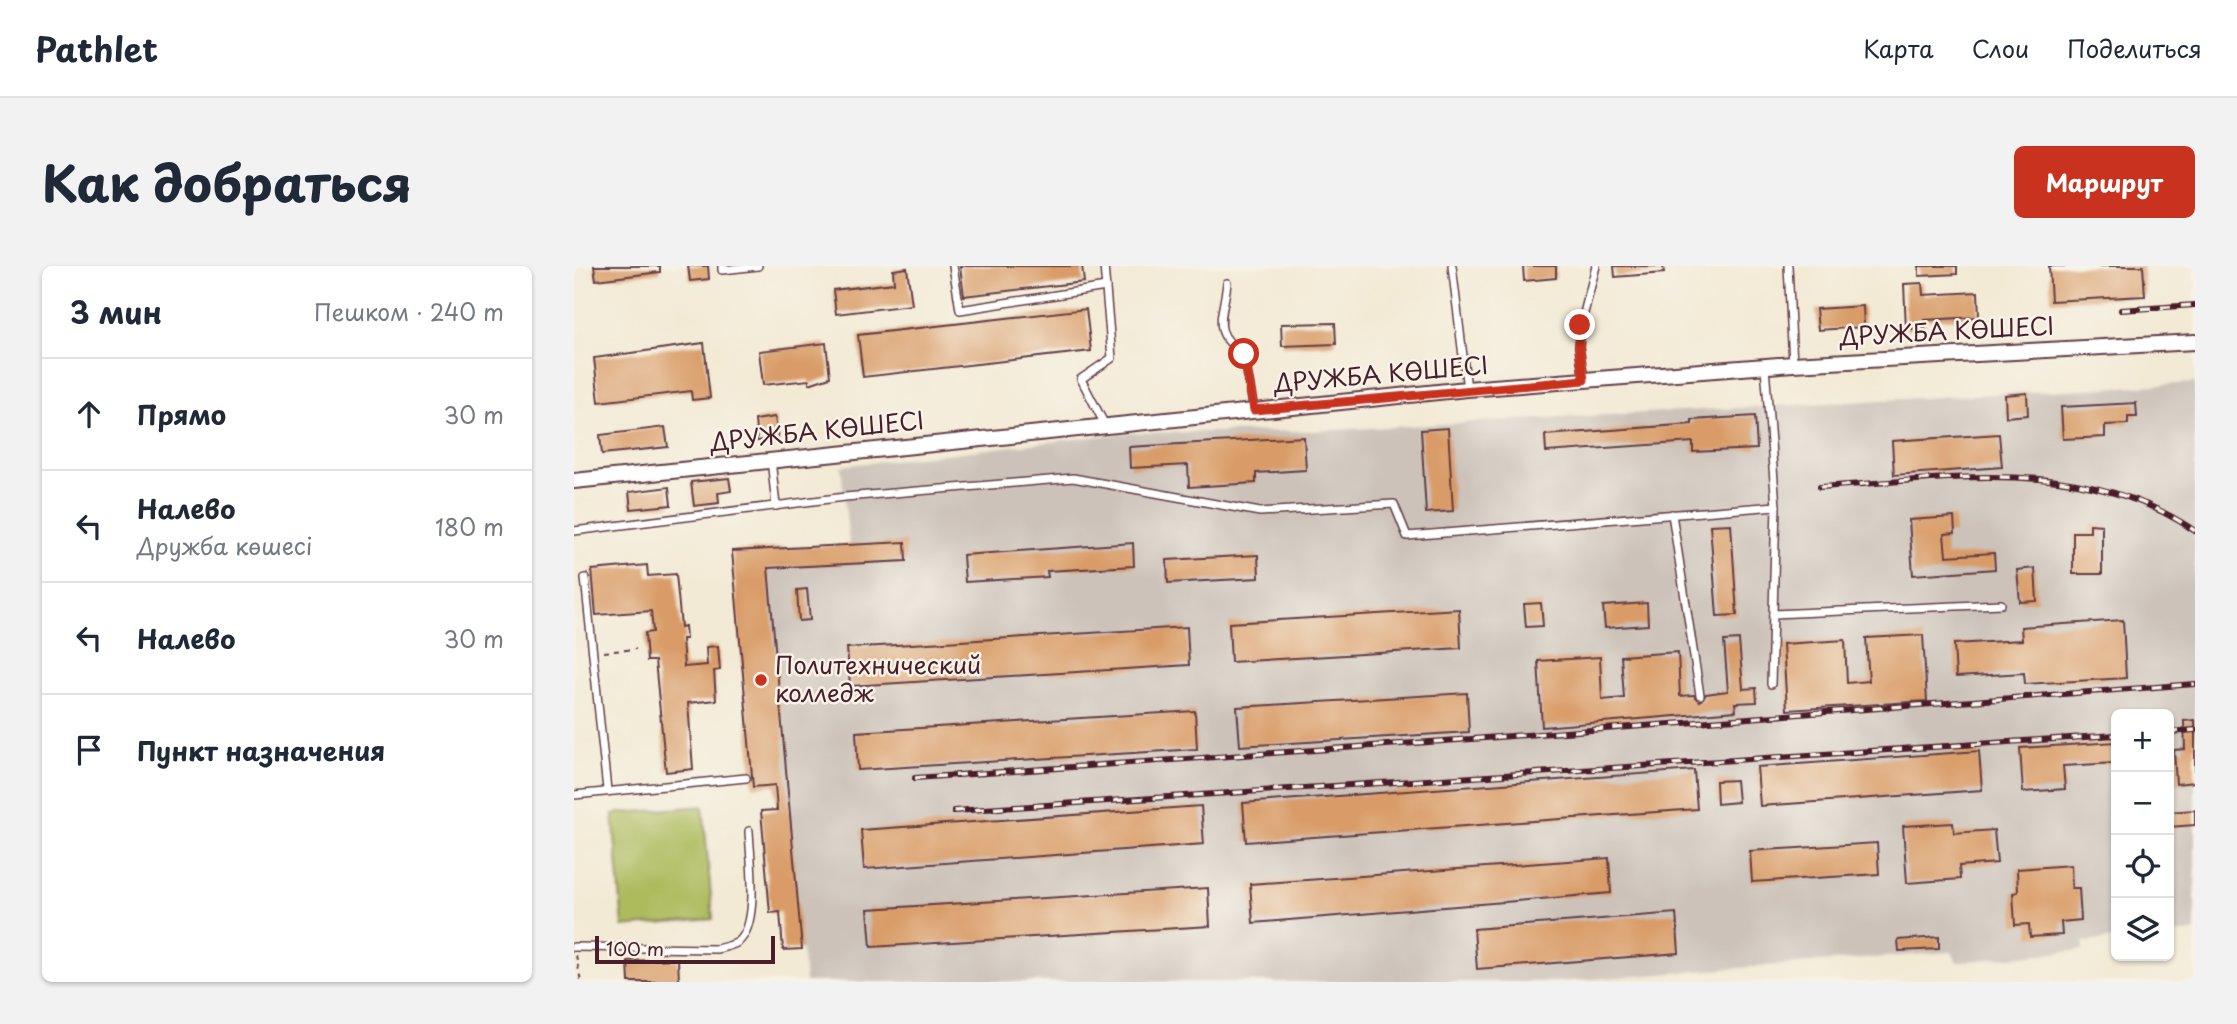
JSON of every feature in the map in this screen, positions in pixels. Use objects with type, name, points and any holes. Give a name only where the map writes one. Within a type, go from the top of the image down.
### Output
[{"type":"street","name":"ДРУЖБА КӨШЕСІ","points":[[574,481],[771,458],[1467,389],[1793,364],[2195,342]]},
{"type":"lane","points":[[722,266],[722,270],[758,266]]},
{"type":"lane","points":[[953,266],[960,310],[1106,287]]},
{"type":"lane","points":[[1104,266],[1112,358],[1081,379],[1105,425]]},
{"type":"lane","points":[[1452,266],[1467,389]]},
{"type":"lane","points":[[1584,380],[1579,347],[1580,325],[1596,266]]},
{"type":"lane","points":[[1788,266],[1793,364]]},
{"type":"lane","points":[[1227,282],[1221,331],[1224,340],[1244,354],[1254,410]]},
{"type":"lane","points":[[1765,366],[1776,506],[1771,684]]},
{"type":"lane","points":[[771,458],[776,506]]},
{"type":"lane","points":[[574,531],[776,506],[1073,478],[1260,512],[1394,504],[1407,537],[1776,506]]},
{"type":"lane","points":[[1672,514],[1700,695]]},
{"type":"lane","points":[[585,578],[607,790]]},
{"type":"lane","points":[[1773,614],[2001,604]]},
{"type":"lane","points":[[574,795],[746,778]]},
{"type":"lane","points":[[575,947],[717,949],[736,944],[747,932],[752,897],[749,831]]},
{"type":"path","points":[[593,654],[636,649]]},
{"type":"path","points":[[575,947],[581,982]]},
{"type":"shaded area","points":[[2195,383],[2195,932],[2174,934],[2174,709],[2111,709],[2111,939],[2083,942],[2084,950],[1957,962],[1952,952],[1557,982],[805,982],[766,548],[849,544],[841,466],[1126,433],[1316,431]]},
{"type":"green space","points":[[703,806],[713,919],[623,927],[613,814]]},
{"type":"building","points":[[594,266],[660,266],[660,272],[596,280]]},
{"type":"building","points":[[688,266],[708,266],[709,279],[690,281]]},
{"type":"building","points":[[960,266],[1082,266],[1084,282],[964,296]]},
{"type":"building","points":[[1523,266],[1556,266],[1556,278],[1524,281]]},
{"type":"building","points":[[1614,266],[1663,266],[1664,273],[1615,277]]},
{"type":"building","points":[[1919,266],[1957,266],[1957,274],[1919,276]]},
{"type":"building","points":[[2049,266],[2143,266],[2145,296],[2051,301]]},
{"type":"building","points":[[907,268],[912,305],[836,314],[833,290],[894,283],[893,270]]},
{"type":"building","points":[[1922,283],[1923,295],[1978,292],[1979,317],[1924,320],[1925,328],[1906,329],[1904,284]]},
{"type":"building","points":[[1863,306],[1864,327],[1818,330],[1816,309]]},
{"type":"building","points":[[1086,309],[1091,351],[863,377],[858,335]]},
{"type":"building","points":[[1335,323],[1336,344],[1282,346],[1281,324]]},
{"type":"building","points":[[704,343],[710,398],[692,400],[691,391],[599,402],[594,358]]},
{"type":"building","points":[[826,343],[830,377],[809,384],[809,380],[763,385],[759,351]]},
{"type":"building","points":[[2027,393],[2028,415],[2006,417],[2005,395]]},
{"type":"building","points":[[2136,403],[2137,417],[2128,417],[2128,424],[2105,425],[2105,437],[2063,439],[2061,407]]},
{"type":"building","points":[[1755,416],[1757,449],[1693,452],[1693,442],[1546,452],[1545,435],[1692,424],[1692,420]]},
{"type":"building","points":[[775,417],[778,438],[757,441],[755,420]]},
{"type":"building","points":[[665,427],[668,447],[602,454],[600,435]]},
{"type":"building","points":[[1448,428],[1453,511],[1426,513],[1421,430]]},
{"type":"building","points":[[1999,434],[2002,467],[1894,475],[1892,441]]},
{"type":"building","points":[[1304,437],[1306,470],[1256,473],[1256,483],[1189,487],[1188,465],[1130,468],[1129,447]]},
{"type":"building","points":[[729,478],[731,491],[718,493],[719,503],[694,506],[691,482]]},
{"type":"building","points":[[669,487],[671,505],[631,509],[629,492]]},
{"type":"building","points":[[1954,517],[1955,533],[1944,534],[1946,556],[1994,553],[1995,569],[1913,575],[1909,520]]},
{"type":"building","points":[[1731,524],[1737,615],[1717,616],[1710,525]]},
{"type":"building","points":[[2090,524],[2102,525],[2102,574],[2073,574],[2073,532],[2090,532]]},
{"type":"building","points":[[905,542],[906,561],[768,568],[802,949],[783,950],[780,912],[770,913],[761,811],[777,810],[775,785],[753,787],[732,551]]},
{"type":"building","points":[[1133,543],[1134,566],[1047,571],[1048,577],[965,582],[963,555]]},
{"type":"building","points":[[1258,555],[1259,578],[1168,583],[1167,560]]},
{"type":"building","points":[[647,565],[648,576],[676,574],[681,627],[685,626],[686,639],[682,639],[684,667],[707,665],[706,647],[718,646],[720,670],[714,671],[716,700],[688,703],[693,769],[666,772],[655,661],[647,661],[645,633],[653,632],[651,611],[596,615],[592,570]]},
{"type":"building","points":[[2035,568],[2037,601],[2020,602],[2017,570]]},
{"type":"building","points":[[807,589],[810,620],[799,621],[797,590]]},
{"type":"building","points":[[1541,603],[1543,626],[1526,627],[1524,604]]},
{"type":"building","points":[[1647,603],[1648,625],[1605,628],[1603,606]]},
{"type":"building","points":[[1459,609],[1461,648],[1231,662],[1229,623]]},
{"type":"building","points":[[2123,620],[2126,678],[2025,684],[2024,673],[1956,677],[1954,644],[2022,640],[2021,627]]},
{"type":"building","points":[[1187,627],[1189,665],[850,686],[847,648]]},
{"type":"building","points":[[1923,635],[1927,701],[1787,710],[1783,644],[1845,640],[1847,683],[1869,681],[1866,638]]},
{"type":"building","points":[[1739,640],[1743,689],[1756,688],[1757,702],[1735,703],[1736,711],[1542,727],[1538,661],[1600,657],[1602,700],[1624,698],[1621,656],[1678,652],[1680,696],[1694,695],[1700,701],[1706,694],[1728,691],[1724,641]]},
{"type":"building","points":[[1467,693],[1469,732],[1240,746],[1237,707]]},
{"type":"building","points":[[1195,711],[1197,749],[858,770],[856,732]]},
{"type":"building","points":[[2195,720],[2195,782],[2176,784],[2174,750],[2185,749],[2184,721]]},
{"type":"building","points":[[2111,742],[2111,763],[2063,766],[2065,789],[2023,792],[2020,748]]},
{"type":"building","points":[[1979,751],[1982,790],[1760,806],[1757,767]]},
{"type":"building","points":[[1694,770],[1697,809],[1246,842],[1243,803]]},
{"type":"building","points":[[1736,780],[1738,802],[1717,804],[1716,781]]},
{"type":"building","points":[[1201,806],[1204,844],[864,869],[861,830]]},
{"type":"building","points":[[2195,810],[2195,825],[2174,827],[2174,812]]},
{"type":"building","points":[[1953,823],[1954,833],[1994,830],[1997,863],[1959,866],[1960,879],[1907,883],[1903,826]]},
{"type":"building","points":[[1877,843],[1879,874],[1752,882],[1750,851]]},
{"type":"building","points":[[1609,858],[1611,893],[1253,923],[1250,884]]},
{"type":"building","points":[[2071,865],[2072,888],[2079,888],[2081,920],[2061,922],[2062,935],[2030,937],[2029,924],[2015,925],[2013,893],[2018,892],[2017,869]]},
{"type":"building","points":[[1208,888],[1210,926],[871,947],[868,909]]},
{"type":"building","points":[[1676,913],[1679,953],[1477,969],[1474,929]]},
{"type":"building","points":[[1939,937],[1939,949],[1899,951],[1898,940]]},
{"type":"building","points":[[678,959],[679,982],[629,982],[628,961]]},
{"type":"railway","points":[[2121,310],[2195,305]]},
{"type":"railway","points":[[1820,487],[1965,477],[2014,477],[2061,482],[2107,491],[2152,507],[2195,531]]},
{"type":"railway","points":[[915,778],[2195,684]]},
{"type":"railway","points":[[2174,732],[2195,730]]},
{"type":"railway","points":[[954,811],[2111,735]]},
{"type":"place","name":"Политехнический колледж","points":[[761,680]]},
{"type":"route","points":[[1244,354],[1254,410],[1584,380],[1579,347],[1580,325]]}]
